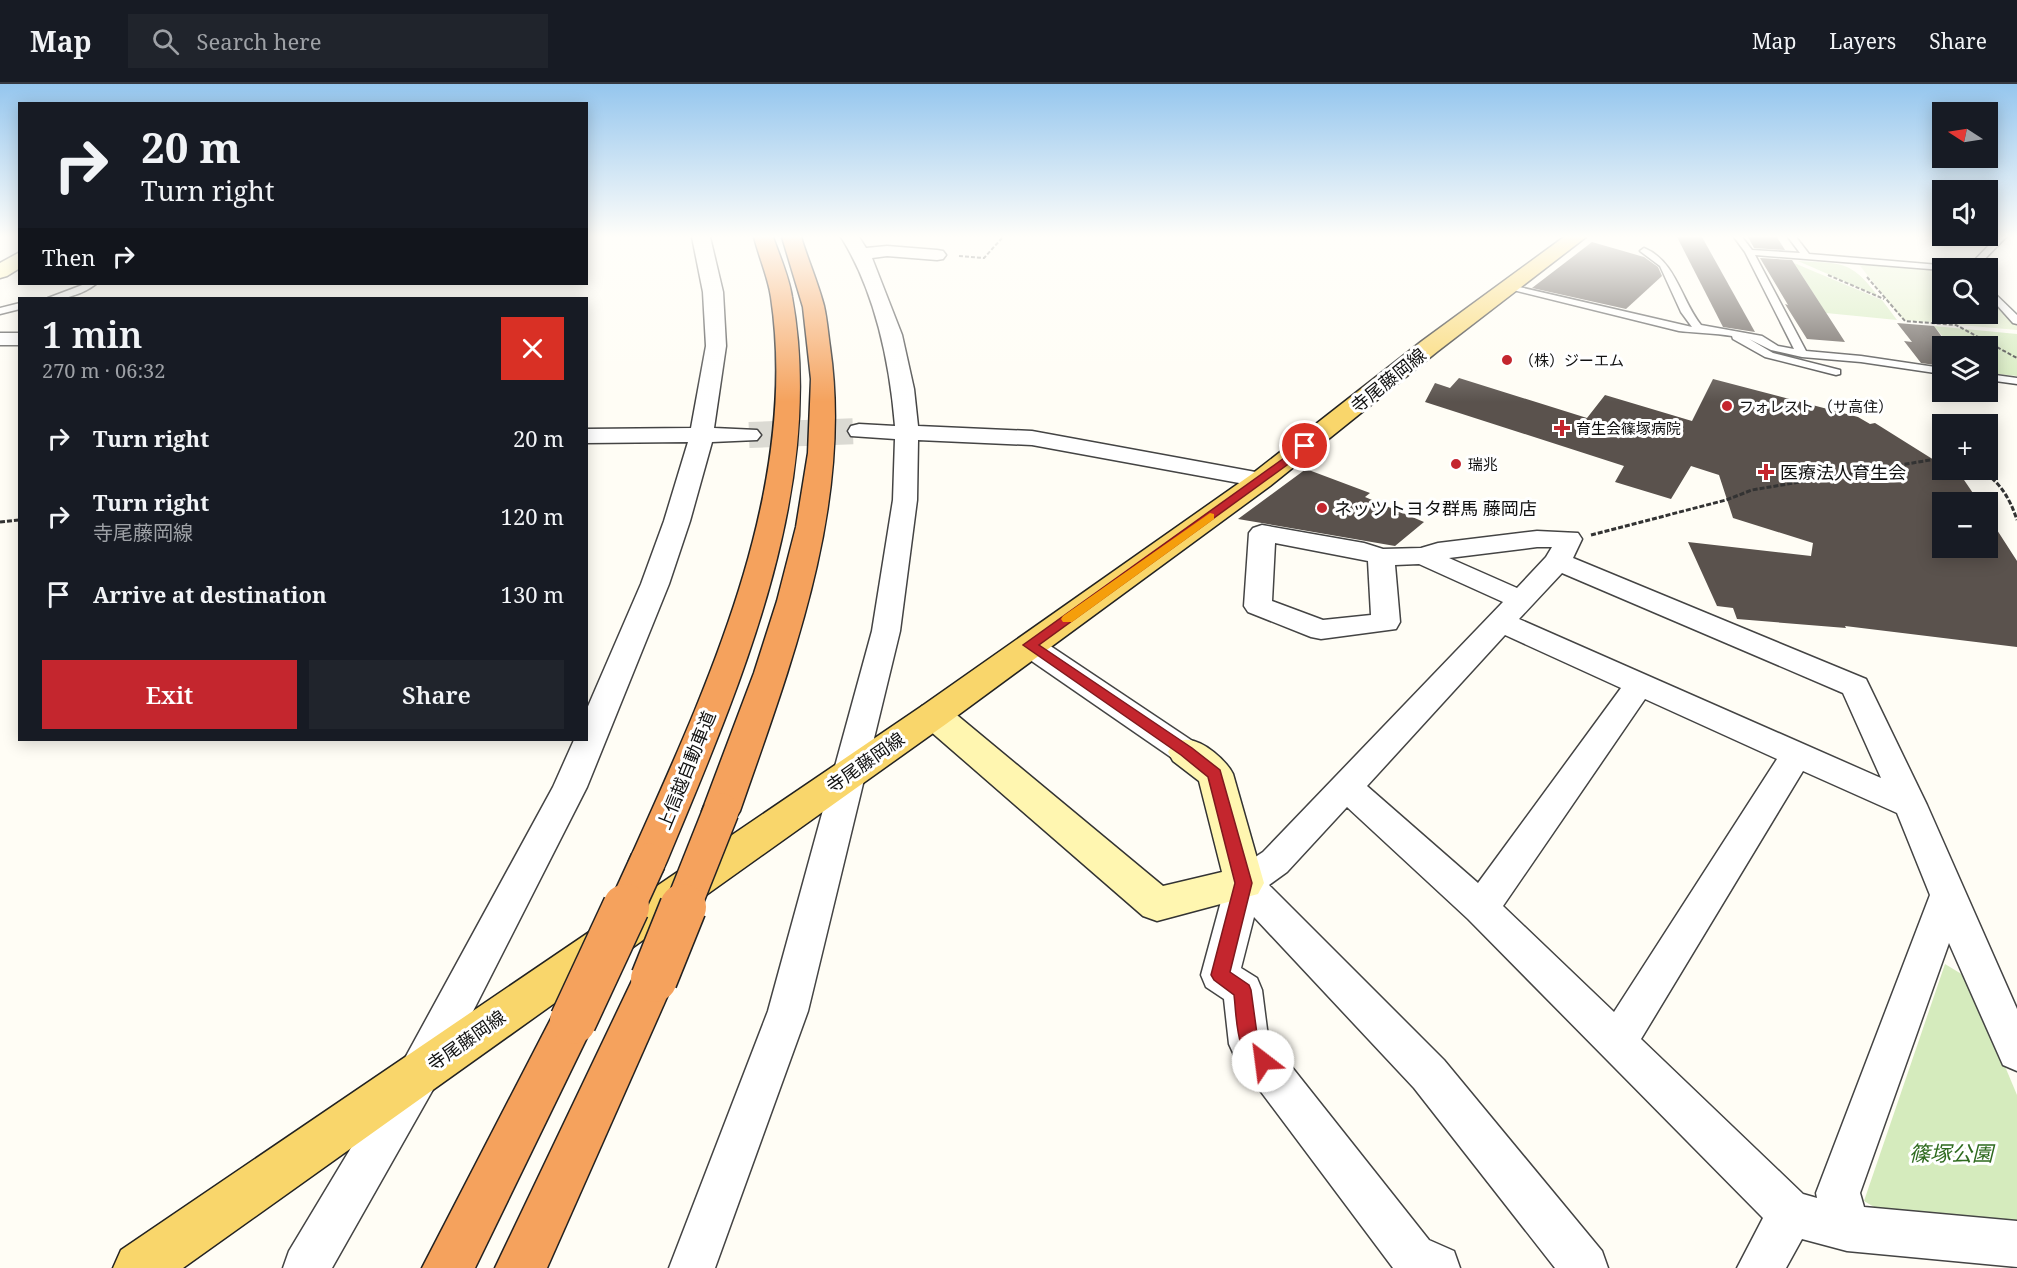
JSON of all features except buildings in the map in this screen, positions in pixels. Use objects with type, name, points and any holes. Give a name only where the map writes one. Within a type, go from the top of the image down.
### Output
[{"type":"highway","name":"上信越自動車道","points":[[448,1268],[573,1021],[648,861],[689,765],[747,607],[781,475],[788,423],[788,335],[780,292]]},
{"type":"highway","points":[[520,1268],[654,979],[762,701],[807,539],[817,478],[823,420],[823,373],[819,332],[811,292]]},
{"type":"main road","name":"寺尾藤岡線","points":[[140,1268],[934,715],[1261,480],[1499,292]]},
{"type":"street","points":[[306,1268],[420,1072],[570,787],[655,584],[677,521],[702,435],[716,346],[713,292]]},
{"type":"street","points":[[692,1268],[788,1011],[886,632],[905,500],[907,432],[903,389],[892,334],[875,292]]},
{"type":"street","points":[[0,339],[18,339]]},
{"type":"street","points":[[859,431],[1032,438],[1261,480]]},
{"type":"street","points":[[588,436],[749,435]]},
{"type":"street","points":[[1381,557],[1386,622],[1321,630],[1258,606],[1262,533],[1364,551],[1381,557],[1423,556],[1438,551],[1537,539],[1855,686],[1910,805],[1948,895],[2004,1000],[2017,1052]]},
{"type":"street","points":[[934,715],[1156,904],[1244,883],[1275,862],[1522,600],[1564,550]]},
{"type":"street","points":[[1423,556],[1522,600]]},
{"type":"street","points":[[1501,622],[1910,805]]},
{"type":"street","points":[[1030,645],[1215,774],[1244,883],[1429,1074],[1585,1268]]},
{"type":"street","points":[[1481,908],[1640,684]]},
{"type":"street","points":[[1617,1042],[1797,754]]},
{"type":"street","points":[[1346,787],[1481,908],[1791,1214],[1847,1228],[2017,1244]]},
{"type":"street","points":[[1244,883],[1220,975],[1243,990],[1249,1044],[1413,1256],[1437,1268]]},
{"type":"street","points":[[1847,1228],[1838,1193],[1948,895]]},
{"type":"street","points":[[1760,1268],[1791,1214]]},
{"type":"lane","points":[[56,297],[73,292]]},
{"type":"lane","points":[[1528,292],[1679,328],[1723,333],[1737,337],[1769,355],[1836,372]]},
{"type":"lane","points":[[1677,292],[1686,312],[1698,327],[1758,338],[1775,348],[1802,354],[1932,370]]},
{"type":"lane","points":[[1770,292],[1802,354]]},
{"type":"lane","points":[[1998,301],[2017,321]]},
{"type":"lane","points":[[0,311],[18,306]]},
{"type":"lane","points":[[1998,378],[2017,381]]},
{"type":"path","points":[[1869,292],[1884,299]]},
{"type":"path","points":[[1879,292],[1905,321],[1956,325],[2017,358]]},
{"type":"path","points":[[1564,550],[1610,532],[1726,500],[1752,490],[1932,460]]},
{"type":"path","points":[[1995,480],[2003,489],[2017,520]]},
{"type":"path","points":[[0,522],[18,520]]},
{"type":"green space","points":[[1813,292],[1864,292],[1882,300],[1897,320],[1826,313]]},
{"type":"green space","points":[[1881,292],[1932,292],[1932,323],[1903,320]]},
{"type":"green space","points":[[1998,303],[2017,323],[2017,330],[1949,324],[1998,324]]},
{"type":"green space","points":[[1934,326],[2017,334],[2017,376],[1998,374],[1998,336],[1942,336]]},
{"type":"green space","name":"篠塚公園","points":[[1945,964],[1968,978],[2017,1095],[2017,1224],[1886,1214],[1864,1201]]},
{"type":"tunnel","points":[[749,435],[859,431]]},
{"type":"slow traffic","points":[[1067,619],[1210,517]]},
{"type":"place","name":"（株）ジーエム","points":[[1507,360]]},
{"type":"place","name":"フォレスト （サ高住）","points":[[1727,406]]},
{"type":"place","name":"育生会篠塚病院","points":[[1562,428]]},
{"type":"place","name":"瑞兆","points":[[1456,464]]},
{"type":"place","name":"医療法人育生会","points":[[1766,472]]},
{"type":"place","name":"ネッツトヨタ群馬 藤岡店","points":[[1322,508]]},
{"type":"route","points":[[1263,1061],[1249,1044],[1243,990],[1220,975],[1244,883],[1215,774],[1030,645],[1305,446]]}]
